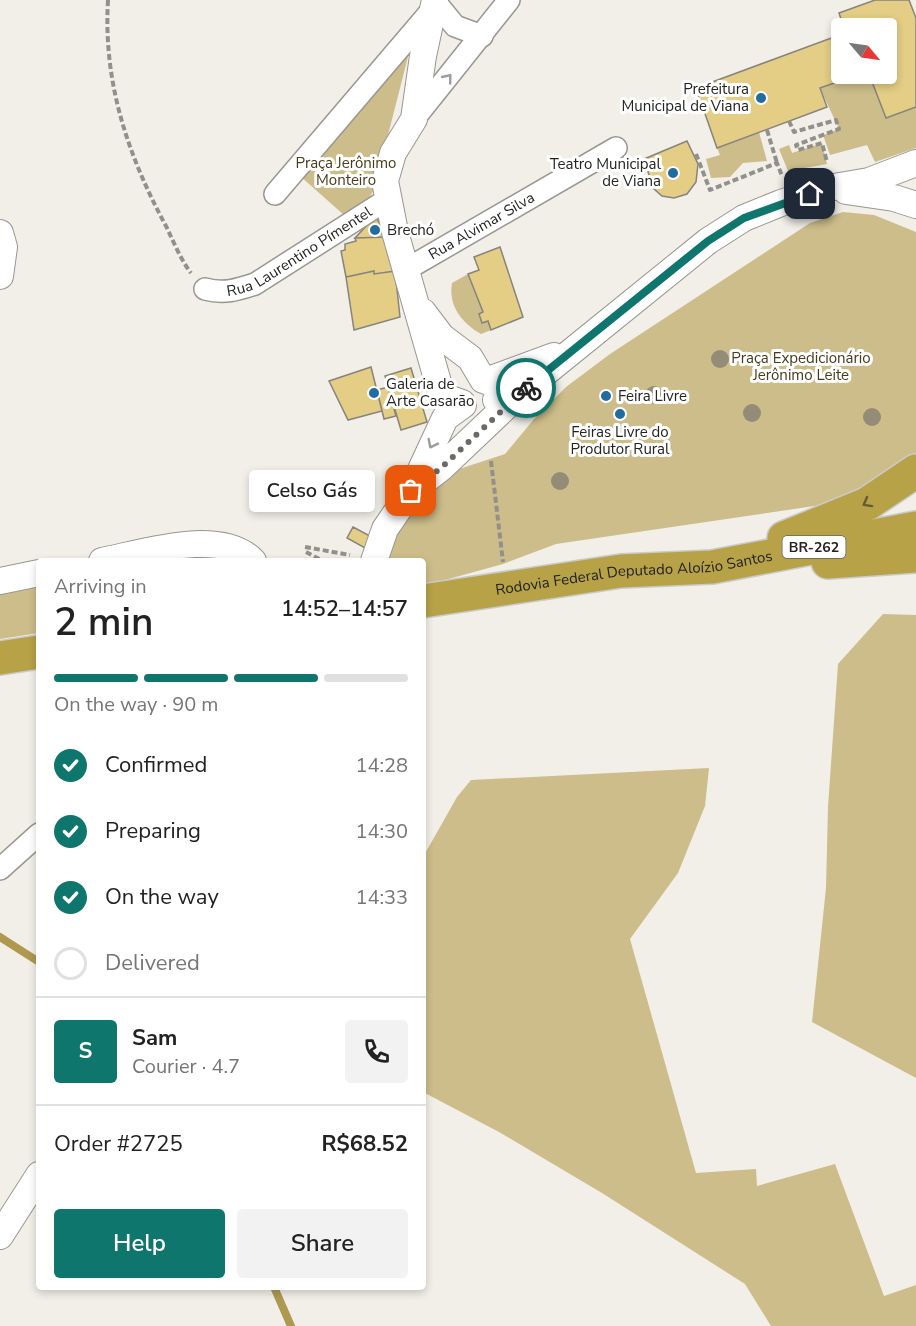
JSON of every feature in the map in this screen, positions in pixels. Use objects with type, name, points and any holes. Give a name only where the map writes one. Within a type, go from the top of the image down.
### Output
[{"type":"highway","points":[[712,567],[867,504],[916,471]]},
{"type":"highway","name":"Rodovia Federal Deputado Aloízio Santos","points":[[426,601],[621,571],[712,567],[916,528]]},
{"type":"highway","points":[[712,567],[916,556]]},
{"type":"highway","points":[[0,658],[36,652]]},
{"type":"street","points":[[509,0],[414,119],[393,153],[386,181],[388,199],[395,232],[442,396],[484,397],[571,350]]},
{"type":"street","points":[[436,2],[455,26],[467,33],[482,36]]},
{"type":"street","points":[[414,119],[423,56],[436,2]]},
{"type":"street","points":[[275,194],[436,2]]},
{"type":"street","name":"Rua Alvimar Silva","points":[[410,280],[616,148]]},
{"type":"street","points":[[375,558],[385,529],[411,491],[445,418],[571,350],[708,241],[744,218],[828,188],[869,181],[916,163]]},
{"type":"street","points":[[828,188],[894,198],[916,205]]},
{"type":"street","name":"Rua Laurentino Pímentel","points":[[206,289],[217,292],[234,291],[255,284],[388,199]]},
{"type":"street","points":[[0,233],[4,247],[0,276]]},
{"type":"street","points":[[410,280],[431,324],[442,337],[470,358],[484,397],[468,442],[411,491]]},
{"type":"street","points":[[468,442],[484,397]]},
{"type":"street","points":[[120,558],[205,544],[221,544],[245,553],[250,558]]},
{"type":"street","points":[[0,581],[36,574]]},
{"type":"street","points":[[0,869],[36,837]]},
{"type":"street","points":[[0,1236],[36,1180]]},
{"type":"path","points":[[108,0],[111,78],[129,150],[189,270],[206,289]]},
{"type":"path","points":[[789,121],[794,132],[836,120],[839,129],[796,145],[798,150],[822,143],[824,152]]},
{"type":"path","points":[[767,129],[791,200]]},
{"type":"path","points":[[696,154],[710,190],[777,163]]},
{"type":"path","points":[[491,461],[503,564]]},
{"type":"path","points":[[318,558],[306,550],[360,558]]},
{"type":"green space","name":"Praça Jerônimo Monteiro","points":[[412,41],[374,190],[364,206],[344,215],[300,176]]},
{"type":"green space","points":[[831,84],[873,84],[886,118],[916,107],[916,148],[875,162],[867,145],[830,155],[823,135],[839,129],[820,88]]},
{"type":"green space","points":[[759,132],[767,161],[743,163],[730,177],[711,178],[706,159],[720,155],[717,148]]},
{"type":"green space","points":[[822,143],[827,164],[788,171],[779,149],[789,145],[792,153]]},
{"type":"green space","name":"Praça Expedicionário Jerônimo Leite","points":[[843,212],[874,215],[916,232],[916,462],[898,475],[828,504],[556,544],[503,564],[426,585],[426,558],[388,558],[394,539],[408,513],[444,474],[505,454],[534,419],[566,387],[610,354],[810,223]]},
{"type":"green space","points":[[468,274],[483,312],[479,314],[482,322],[488,321],[491,330],[481,334],[462,319],[452,299],[452,283]]},
{"type":"green space","points":[[36,579],[36,633],[0,639],[0,586]]},
{"type":"green space","points":[[883,614],[916,615],[916,1078],[812,1022],[826,888],[828,807],[838,664]]},
{"type":"green space","points":[[709,768],[705,806],[678,873],[630,939],[696,1173],[756,1169],[757,1186],[835,1164],[884,1296],[916,1285],[916,1326],[771,1326],[745,1284],[602,1193],[499,1132],[426,1094],[426,852],[457,797],[471,780]]},
{"type":"building","points":[[875,0],[909,0],[916,18],[916,107],[886,118],[873,84],[897,84],[897,18],[841,18],[839,13]]},
{"type":"building","name":"Prefeitura Municipal de Viana","points":[[831,38],[831,84],[820,88],[827,107],[717,148],[696,88]]},
{"type":"building","name":"Teatro Municipal de Viana","points":[[687,141],[698,164],[696,182],[687,194],[674,198],[662,196],[653,188],[644,159]]},
{"type":"building","name":"Brechó","points":[[377,219],[388,237],[355,238],[371,221]]},
{"type":"building","points":[[388,237],[395,271],[374,274],[374,271],[346,277],[341,251],[345,250],[345,244],[356,241],[355,238]]},
{"type":"building","points":[[500,247],[523,317],[491,330],[488,321],[482,323],[479,314],[483,312],[468,274],[479,270],[474,257]]},
{"type":"building","points":[[374,271],[374,274],[395,271],[400,317],[354,330],[346,277]]},
{"type":"building","points":[[371,367],[382,411],[348,420],[329,381]]},
{"type":"building","points":[[411,368],[427,422],[401,430],[385,376]]},
{"type":"building","points":[[388,387],[396,416],[384,419],[377,390]]},
{"type":"building","points":[[353,527],[370,536],[365,548],[347,538]]},
{"type":"waterway","points":[[0,937],[36,960]]},
{"type":"waterway","points":[[275,1290],[291,1326]]},
{"type":"way so far","points":[[411,491],[441,468],[526,388]]},
{"type":"place","name":"Prefeitura Municipal de Viana","points":[[761,98]]},
{"type":"place","name":"Teatro Municipal de Viana","points":[[673,173]]},
{"type":"place","name":"Brechó","points":[[375,230]]},
{"type":"place","name":"Galeria de Arte Casarão","points":[[374,393]]},
{"type":"place","name":"Feira Livre","points":[[606,396]]},
{"type":"place","name":"Feiras Livre do Produtor Rural","points":[[620,414]]},
{"type":"place","name":"Celso Gás","points":[[411,491]]},
{"type":"route","points":[[526,388],[708,241],[744,218],[810,194]]}]
